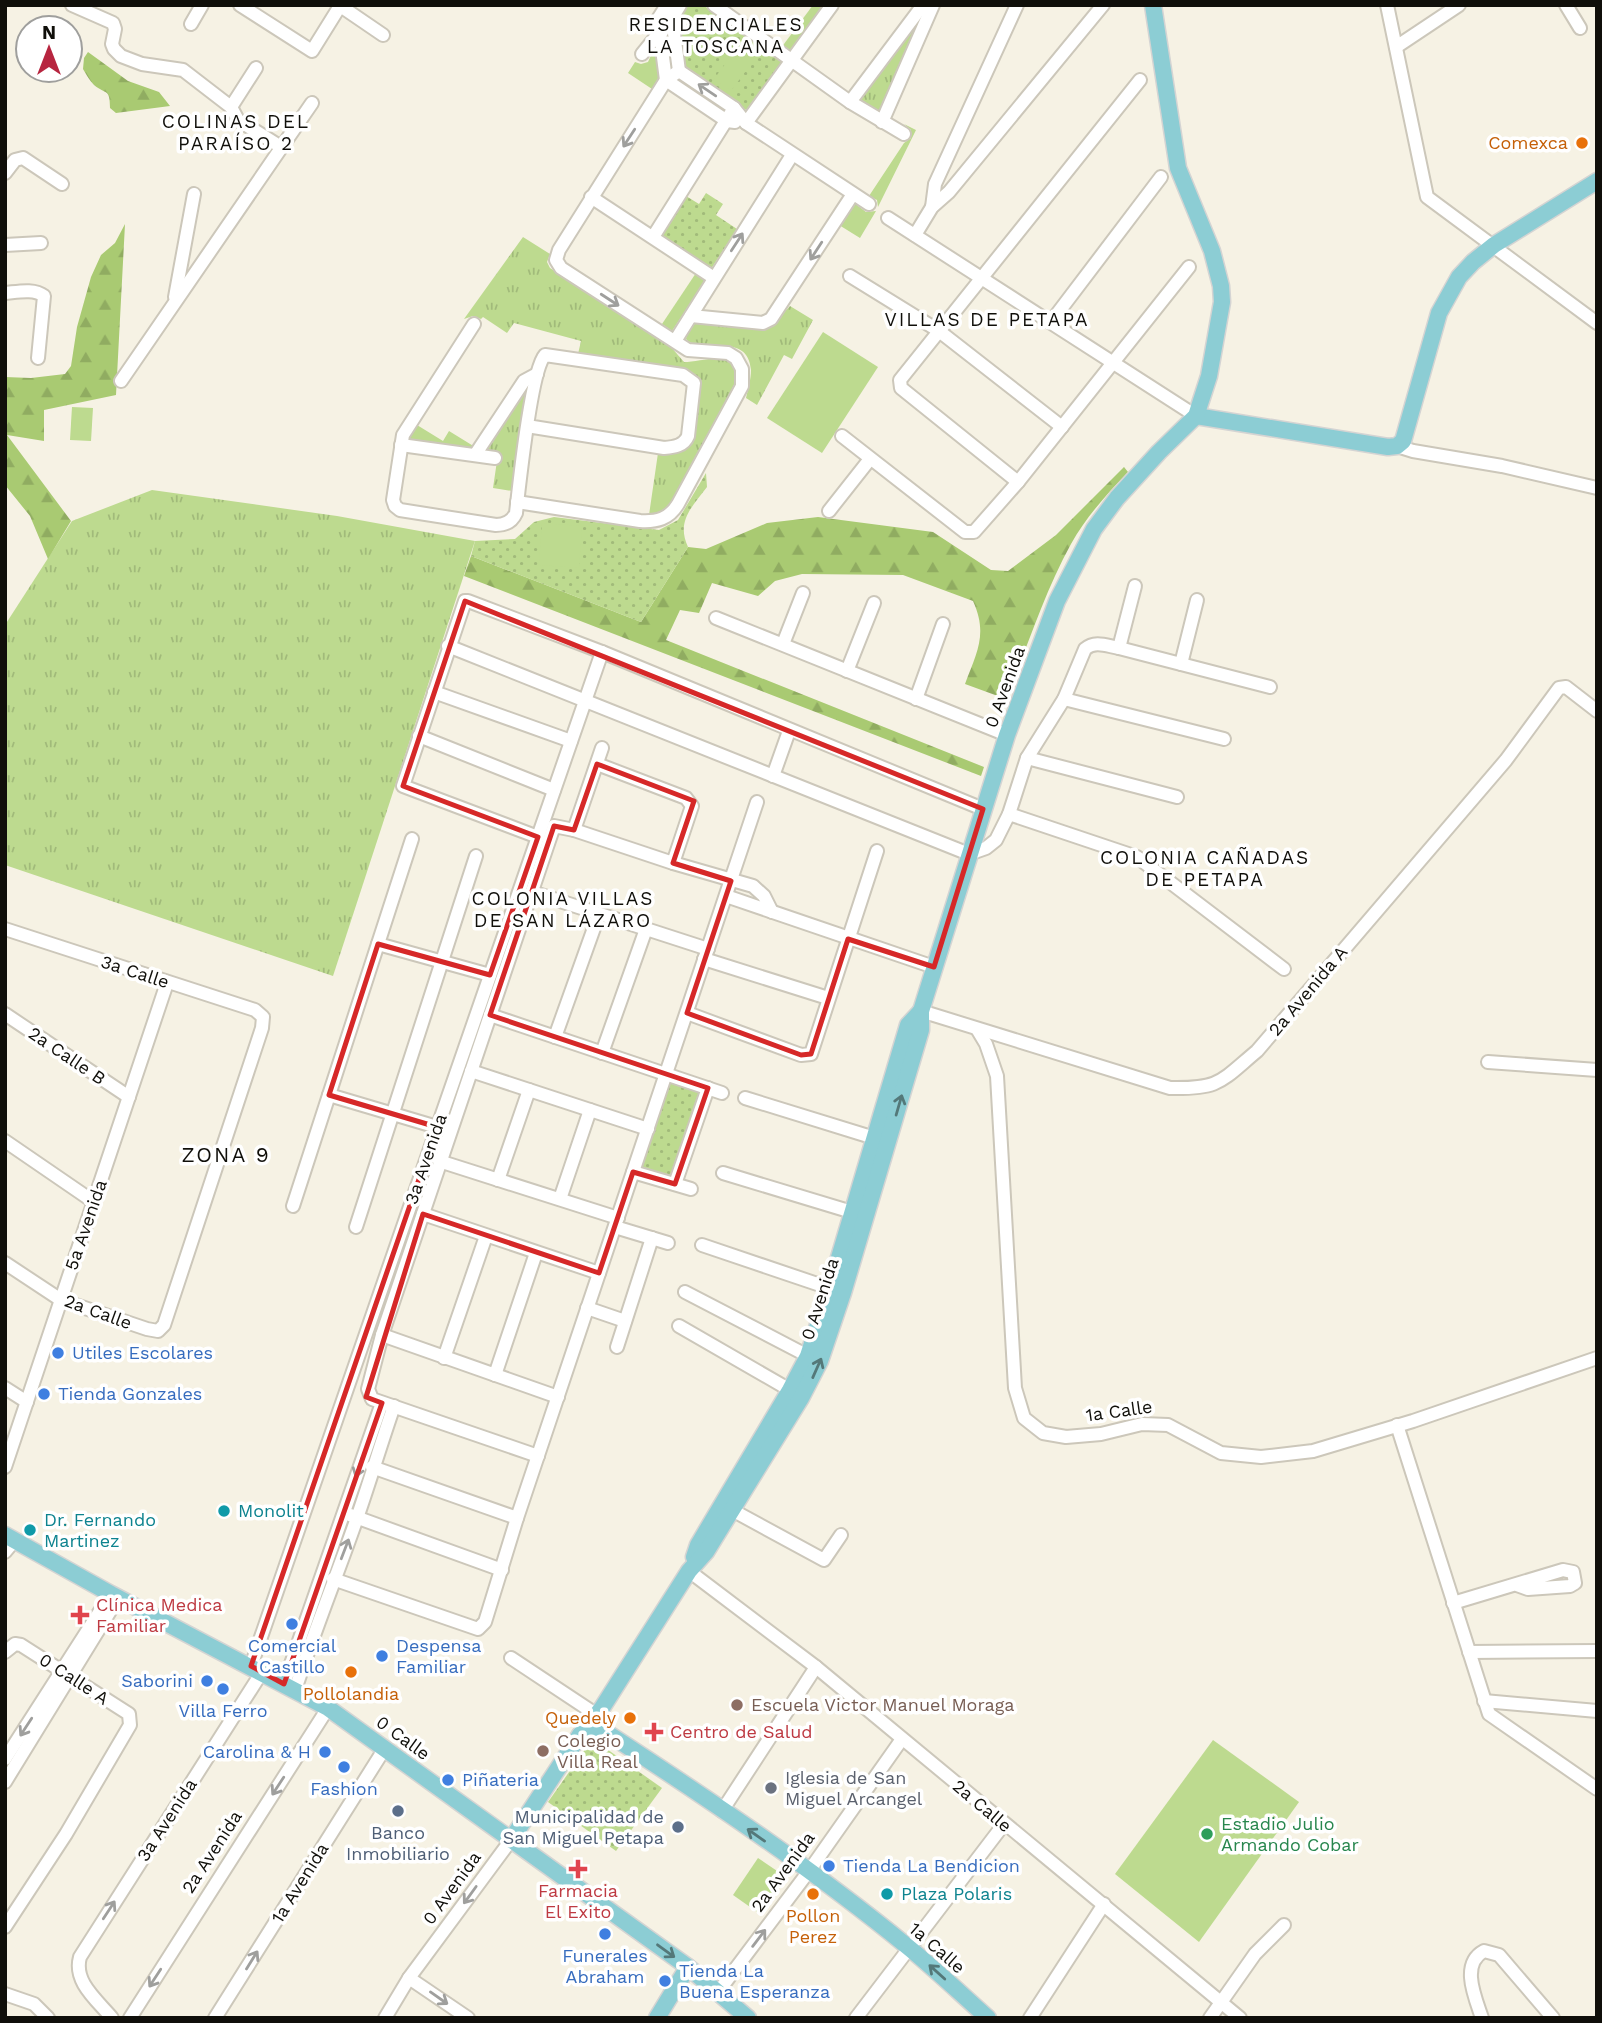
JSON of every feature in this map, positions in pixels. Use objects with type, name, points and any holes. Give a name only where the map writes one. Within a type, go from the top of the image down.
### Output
[{"type":"main road","points":[[1153,5],[1178,168],[1212,251],[1221,286],[1222,302],[1209,376],[1196,416],[1388,447],[1397,446],[1403,440],[1438,313],[1447,294],[1473,262],[1494,245],[1597,181]]},
{"type":"main road","name":"0 Avenida","points":[[510,1840],[580,1735],[599,1712],[689,1571],[706,1552],[810,1382],[828,1340],[852,1212],[921,1030],[921,1010],[983,809],[1007,735],[1057,601],[1094,529],[1142,470],[1196,416]]},
{"type":"main road","name":"0 Avenida","points":[[689,1571],[698,1545],[808,1356],[836,1291],[881,1140]]},
{"type":"main road","name":"0 Calle","points":[[9,1542],[328,1708],[688,1967],[748,2018]]},
{"type":"main road","points":[[580,1735],[604,1731],[599,1712]]},
{"type":"main road","name":"1a Calle","points":[[604,1731],[675,1777],[808,1871],[909,1948],[988,2018]]},
{"type":"main road","points":[[657,2018],[688,1967]]},
{"type":"street","points":[[72,5],[113,23],[116,29],[114,49],[121,56],[142,64],[184,71],[231,107],[238,120],[281,147]]},
{"type":"street","points":[[191,24],[202,5]]},
{"type":"street","points":[[240,5],[312,51],[340,6],[359,11],[383,35]]},
{"type":"street","points":[[667,5],[658,19],[666,80],[727,121],[746,123]]},
{"type":"street","points":[[680,5],[672,18],[679,71],[734,108],[746,123],[870,204]]},
{"type":"street","points":[[714,5],[791,62],[904,134]]},
{"type":"street","points":[[746,123],[832,5]]},
{"type":"street","points":[[850,102],[923,5]]},
{"type":"street","points":[[882,121],[933,5]]},
{"type":"street","points":[[932,207],[935,184],[1017,5]]},
{"type":"street","points":[[915,235],[932,207],[949,192],[1103,5]]},
{"type":"street","points":[[1387,5],[1427,197],[1597,323]]},
{"type":"street","points":[[1396,47],[1459,5]]},
{"type":"street","points":[[1566,5],[1580,28]]},
{"type":"street","points":[[642,54],[659,33],[673,31]]},
{"type":"street","points":[[231,107],[256,68]]},
{"type":"street","points":[[517,502],[651,522],[662,520],[678,505],[740,390],[744,378],[741,365],[729,353],[691,351],[558,264],[558,252],[591,197],[666,80],[679,71]]},
{"type":"street","points":[[1018,482],[901,388],[901,376],[983,278],[1140,80]]},
{"type":"street","points":[[121,382],[312,103]]},
{"type":"street","points":[[653,237],[734,108]]},
{"type":"street","points":[[675,341],[792,155]]},
{"type":"street","points":[[5,173],[15,159],[23,158],[62,184]]},
{"type":"street","points":[[1051,322],[1161,177]]},
{"type":"street","points":[[174,304],[194,194]]},
{"type":"street","points":[[691,316],[763,323],[771,320],[853,194]]},
{"type":"street","points":[[591,197],[714,278]]},
{"type":"street","points":[[888,218],[1196,416]]},
{"type":"street","points":[[5,245],[41,243]]},
{"type":"street","points":[[842,436],[968,533],[976,531],[1189,267]]},
{"type":"street","points":[[850,276],[939,331],[1062,427]]},
{"type":"street","points":[[5,293],[34,291],[44,296],[38,358]]},
{"type":"street","points":[[474,324],[403,435],[393,500],[400,510],[501,525],[514,516],[527,426],[537,374],[541,359],[545,355],[687,376],[695,387],[688,436],[681,444],[664,448],[527,426]]},
{"type":"street","points":[[475,455],[524,381],[537,374]]},
{"type":"street","points":[[401,445],[495,458]]},
{"type":"street","points":[[1397,446],[1413,452],[1502,466],[1597,488]]},
{"type":"street","points":[[829,511],[870,459]]},
{"type":"street","points":[[1119,648],[1135,586]]},
{"type":"street","points":[[783,644],[803,593]]},
{"type":"street","points":[[1181,664],[1197,600]]},
{"type":"street","points":[[538,837],[403,786],[448,646],[463,604],[468,601],[602,652],[983,809]]},
{"type":"street","points":[[847,671],[874,603]]},
{"type":"street","points":[[716,618],[1007,735]]},
{"type":"street","points":[[916,699],[943,624]]},
{"type":"street","points":[[448,646],[969,854],[986,848],[996,840],[1009,814],[1027,758],[1064,699],[1085,649],[1097,643],[1270,687]]},
{"type":"street","name":"3a Avenida","points":[[112,2018],[81,1981],[78,1969],[83,1951],[256,1669],[437,1127],[602,652]]},
{"type":"street","name":"2a Avenida A","points":[[921,1010],[1170,1088],[1195,1088],[1219,1083],[1264,1043],[1506,760],[1559,688],[1566,687],[1597,711]]},
{"type":"street","points":[[434,691],[571,741]]},
{"type":"street","points":[[1064,699],[1224,739]]},
{"type":"street","points":[[773,776],[789,731]]},
{"type":"street","points":[[419,736],[554,790]]},
{"type":"street","points":[[573,830],[603,748]]},
{"type":"street","points":[[1027,758],[1178,797]]},
{"type":"street","points":[[597,764],[686,798],[690,802],[692,807],[673,863]]},
{"type":"street","points":[[333,1579],[478,1629],[485,1622],[517,1518],[757,802]]},
{"type":"street","points":[[1009,814],[1137,857],[1284,969]]},
{"type":"street","points":[[538,1456],[372,1399],[368,1389],[382,1335],[439,1161],[554,826],[753,886],[764,896],[772,912]]},
{"type":"street","points":[[293,1206],[412,839]]},
{"type":"street","points":[[687,1013],[807,1056],[811,1054],[877,851]]},
{"type":"street","points":[[356,1227],[476,856]]},
{"type":"street","points":[[532,892],[646,929],[706,954],[828,998]]},
{"type":"street","points":[[726,896],[934,967]]},
{"type":"street","points":[[555,1037],[599,914]]},
{"type":"street","name":"3a Calle","points":[[5,929],[254,1010],[263,1017],[262,1028],[164,1325],[158,1331]]},
{"type":"street","points":[[603,1053],[646,929]]},
{"type":"street","points":[[378,944],[490,975]]},
{"type":"street","name":"5a Avenida","points":[[5,1467],[167,983]]},
{"type":"street","name":"2a Calle B","points":[[5,1014],[129,1097]]},
{"type":"street","points":[[490,1015],[722,1093]]},
{"type":"street","name":"1a Calle","points":[[977,1029],[986,1044],[997,1076],[1015,1388],[1024,1418],[1043,1433],[1066,1437],[1101,1434],[1142,1424],[1168,1425],[1221,1453],[1261,1457],[1313,1451],[1597,1358]]},
{"type":"street","points":[[1488,1062],[1597,1070]]},
{"type":"street","points":[[471,1070],[648,1129]]},
{"type":"street","points":[[675,1184],[708,1088]]},
{"type":"street","points":[[498,1180],[528,1090]]},
{"type":"street","points":[[329,1095],[437,1127]]},
{"type":"street","points":[[745,1098],[881,1140]]},
{"type":"street","points":[[560,1199],[590,1110]]},
{"type":"street","points":[[5,1141],[94,1202]]},
{"type":"street","points":[[439,1161],[560,1199],[668,1243]]},
{"type":"street","points":[[633,1172],[691,1189]]},
{"type":"street","points":[[723,1173],[852,1212]]},
{"type":"street","points":[[423,1214],[599,1273]]},
{"type":"street","points":[[443,1358],[486,1236]]},
{"type":"street","points":[[617,1348],[652,1238]]},
{"type":"street","points":[[702,1245],[836,1291]]},
{"type":"street","points":[[495,1375],[536,1253]]},
{"type":"street","name":"2a Calle","points":[[5,1263],[61,1300],[158,1331]]},
{"type":"street","points":[[685,1292],[808,1356]]},
{"type":"street","points":[[587,1308],[625,1321]]},
{"type":"street","points":[[679,1326],[790,1390]]},
{"type":"street","points":[[382,1335],[558,1397]]},
{"type":"street","points":[[5,1388],[27,1402]]},
{"type":"street","points":[[290,1687],[358,1517],[388,1404]]},
{"type":"street","points":[[290,1687],[343,1513],[388,1404]]},
{"type":"street","points":[[1397,1425],[1489,1714],[1597,1789]]},
{"type":"street","points":[[372,1466],[517,1518]]},
{"type":"street","points":[[732,1510],[824,1560],[841,1535]]},
{"type":"street","points":[[343,1513],[502,1570]]},
{"type":"street","name":"2a Calle","points":[[689,1571],[816,1667],[1240,2018]]},
{"type":"street","points":[[1453,1603],[1517,1585]]},
{"type":"street","points":[[5,1782],[8,1764],[114,1596]]},
{"type":"street","name":"0 Calle A","points":[[8,1649],[15,1644],[21,1645],[129,1714],[130,1724],[11,1908]]},
{"type":"street","points":[[1469,1652],[1597,1651]]},
{"type":"street","points":[[511,1658],[599,1712]]},
{"type":"street","points":[[722,1811],[816,1667]]},
{"type":"street","points":[[1485,1701],[1597,1711]]},
{"type":"street","name":"2a Avenida","points":[[130,2018],[328,1708]]},
{"type":"street","name":"2a Avenida","points":[[718,1993],[902,1739]]},
{"type":"street","name":"1a Avenida","points":[[219,2016],[385,1748]]},
{"type":"street","points":[[856,2018],[1004,1824]]},
{"type":"street","name":"0 Avenida","points":[[385,2018],[410,1978],[510,1840]]},
{"type":"street","points":[[1030,2018],[1104,1904]]},
{"type":"street","points":[[5,1927],[11,1908]]},
{"type":"street","points":[[1210,2018],[1255,1954],[1284,1926]]},
{"type":"street","points":[[1482,2018],[1472,1988],[1471,1975],[1475,1959],[1485,1951],[1499,1955],[1553,2018]]},
{"type":"street","points":[[410,1978],[468,2018]]},
{"type":"street","points":[[5,1994],[34,2004],[48,2018]]},
{"type":"highlighted area","points":[[465,601],[983,809],[934,967],[848,939],[811,1054],[801,1055],[687,1013],[731,881],[673,863],[694,801],[597,764],[574,830],[554,826],[490,1015],[708,1088],[675,1184],[633,1172],[599,1273],[423,1214],[366,1397],[382,1403],[284,1684],[251,1666],[437,1127],[329,1095],[378,944],[490,975],[538,837],[403,786]]},
{"type":"green space","points":[[684,5],[703,5],[784,63],[750,109],[743,110],[684,70],[677,16]]},
{"type":"green space","points":[[813,5],[825,5],[790,55],[781,48]]},
{"type":"green space","points":[[923,5],[933,5],[882,122],[850,102]]},
{"type":"green space","points":[[739,45],[756,57],[731,91],[714,79]]},
{"type":"green space","points":[[88,52],[128,81],[159,92],[170,106],[116,113],[110,108],[108,95],[94,85],[84,70],[84,58]]},
{"type":"green space","points":[[652,53],[657,53],[661,82],[655,91],[628,73],[635,62],[648,62]]},
{"type":"green space","points":[[904,124],[916,130],[878,207],[877,200],[869,196],[904,143],[911,138],[911,130]]},
{"type":"green space","points":[[706,193],[723,204],[716,215],[737,229],[711,269],[660,236],[686,196],[699,204]]},
{"type":"green space","points":[[853,202],[866,212],[876,211],[860,238],[839,225]]},
{"type":"green space","points":[[125,224],[116,395],[44,410],[44,441],[7,435],[71,521],[48,559],[30,516],[5,485],[5,377],[31,378],[65,374],[71,366],[77,327],[91,277],[101,255],[115,243]]},
{"type":"green space","points":[[523,237],[550,254],[547,262],[550,268],[671,347],[684,362],[721,358],[734,365],[734,385],[672,502],[660,514],[649,515],[658,453],[693,434],[699,385],[578,354],[581,341],[514,323],[507,333],[483,317],[464,319]]},
{"type":"green space","points":[[696,273],[706,280],[672,331],[662,324]]},
{"type":"green space","points":[[790,306],[813,320],[792,359],[784,355],[757,405],[746,398],[751,370],[748,358],[742,351],[733,347],[693,344],[686,339],[687,333],[696,322],[772,325]]},
{"type":"green space","points":[[823,332],[878,367],[822,453],[767,418]]},
{"type":"green space","points":[[526,388],[512,491],[493,488],[498,454],[489,452],[487,447]]},
{"type":"green space","points":[[72,407],[93,408],[91,441],[70,440]]},
{"type":"green space","points":[[417,425],[443,441],[449,431],[475,447],[473,450],[410,440]]},
{"type":"green space","points":[[1124,467],[1128,472],[1090,515],[1061,563],[1006,699],[965,684],[977,652],[980,633],[980,623],[973,601],[903,575],[802,574],[775,581],[758,596],[712,583],[699,613],[680,610],[666,640],[984,767],[981,776],[464,576],[471,556],[641,622],[688,547],[706,549],[767,523],[818,517],[933,532],[991,570],[1008,571],[1056,535]]},
{"type":"green space","points":[[706,473],[707,487],[691,508],[685,522],[688,547],[641,622],[471,556],[475,541],[515,539],[534,522],[554,517],[659,530],[678,520]]},
{"type":"green space","points":[[152,490],[337,516],[475,541],[333,976],[5,865],[5,625],[72,521]]},
{"type":"green space","points":[[542,523],[582,526],[579,568],[539,565]]},
{"type":"green space","points":[[670,1081],[701,1091],[672,1177],[642,1167]]},
{"type":"green space","points":[[1213,1740],[1299,1802],[1199,1942],[1115,1874]]},
{"type":"green space","points":[[604,1747],[662,1788],[616,1851],[548,1802],[586,1748]]},
{"type":"green space","points":[[758,1858],[786,1877],[760,1914],[733,1895]]},
{"type":"place","name":"Comexca","points":[[1582,143]]},
{"type":"place","name":"Utiles Escolares","points":[[58,1353]]},
{"type":"place","name":"Tienda Gonzales","points":[[44,1394]]},
{"type":"place","name":"Monolit","points":[[224,1511]]},
{"type":"place","name":"Dr. Fernando Martinez","points":[[30,1530]]},
{"type":"place","name":"Clínica Medica Familiar","points":[[80,1615]]},
{"type":"place","name":"Comercial Castillo","points":[[292,1624]]},
{"type":"place","name":"Despensa Familiar","points":[[382,1656]]},
{"type":"place","name":"Pollolandia","points":[[351,1672]]},
{"type":"place","name":"Saborini","points":[[207,1681]]},
{"type":"place","name":"Villa Ferro","points":[[223,1689]]},
{"type":"place","name":"Escuela Victor Manuel Moraga","points":[[737,1705]]},
{"type":"place","name":"Quedely","points":[[630,1718]]},
{"type":"place","name":"Centro de Salud","points":[[654,1732]]},
{"type":"place","name":"Colegio Villa Real","points":[[543,1751]]},
{"type":"place","name":"Carolina & H","points":[[325,1752]]},
{"type":"place","name":"Fashion","points":[[344,1767]]},
{"type":"place","name":"Piñateria","points":[[448,1780]]},
{"type":"place","name":"Iglesia de San Miguel Arcangel","points":[[771,1788]]},
{"type":"place","name":"Banco Inmobiliario","points":[[398,1811]]},
{"type":"place","name":"Municipalidad de San Miguel Petapa","points":[[678,1827]]},
{"type":"place","name":"Estadio Julio Armando Cobar","points":[[1207,1834]]},
{"type":"place","name":"Tienda La Bendicion","points":[[829,1866]]},
{"type":"place","name":"Farmacia El Exito","points":[[578,1869]]},
{"type":"place","name":"Pollon Perez","points":[[813,1894]]},
{"type":"place","name":"Plaza Polaris","points":[[887,1894]]},
{"type":"place","name":"Funerales Abraham","points":[[605,1934]]},
{"type":"place","name":"Tienda La Buena Esperanza","points":[[665,1981]]},
{"type":"district","name":"RESIDENCIALES LA TOSCANA","points":[[716,35]]},
{"type":"district","name":"COLINAS DEL PARAÍSO 2","points":[[236,132]]},
{"type":"district","name":"VILLAS DE PETAPA","points":[[987,319]]},
{"type":"district","name":"COLONIA CAÑADAS DE PETAPA","points":[[1205,868]]},
{"type":"district","name":"COLONIA VILLAS DE SAN LÁZARO","points":[[563,909]]},
{"type":"district","name":"ZONA 9","points":[[226,1155]]}]
